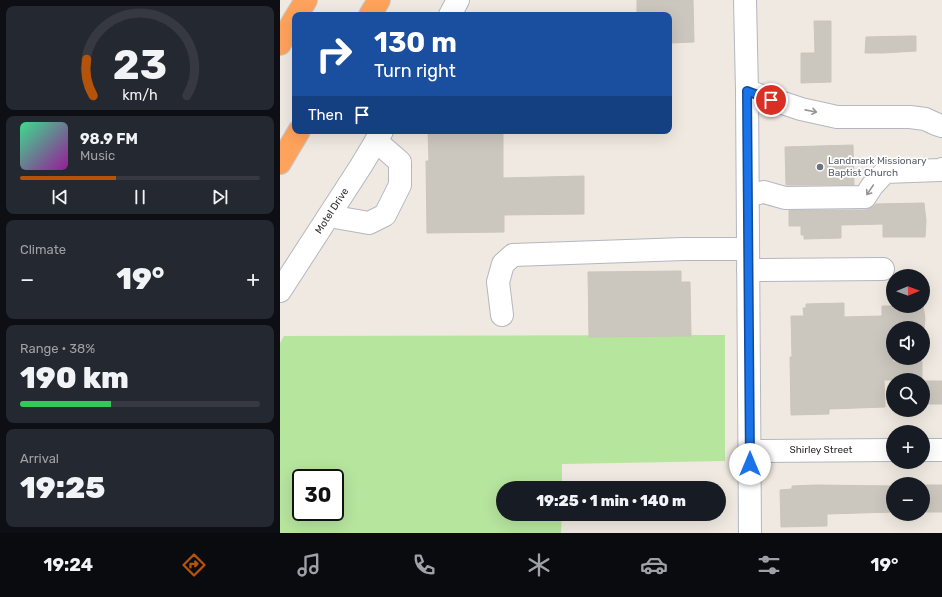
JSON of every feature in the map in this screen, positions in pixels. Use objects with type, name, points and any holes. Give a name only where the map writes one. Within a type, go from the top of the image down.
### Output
[{"type":"highway","points":[[299,12],[306,0]]},
{"type":"highway","points":[[372,12],[379,0]]},
{"type":"highway","points":[[280,44],[292,23]]},
{"type":"highway","points":[[280,163],[297,134]]},
{"type":"street","points":[[452,12],[458,0]]},
{"type":"street","points":[[745,0],[750,533]]},
{"type":"street","points":[[747,91],[801,110],[837,117],[910,117],[925,119],[942,126]]},
{"type":"street","points":[[329,216],[369,223],[385,215],[400,185],[400,162],[379,136]]},
{"type":"street","name":"Motel Drive","points":[[280,291],[379,136]]},
{"type":"street","points":[[748,195],[764,192],[785,198],[865,197],[872,186],[885,172],[942,169]]},
{"type":"street","points":[[502,315],[498,282],[503,264],[513,255],[684,249],[748,259],[882,269]]},
{"type":"street","name":"Shirley Street","points":[[750,451],[886,450]]},
{"type":"street","points":[[930,450],[942,450]]},
{"type":"green space","points":[[725,335],[725,461],[562,464],[562,481],[496,481],[496,521],[562,521],[561,533],[280,533],[280,343],[284,336]]},
{"type":"building","points":[[637,0],[693,0],[694,42],[672,43],[672,12],[637,12]]},
{"type":"building","points":[[814,21],[831,21],[831,82],[801,83],[801,53],[815,53]]},
{"type":"building","points":[[916,36],[916,51],[865,53],[866,37]]},
{"type":"building","points":[[428,134],[503,134],[503,178],[584,176],[584,214],[504,215],[504,232],[427,233],[426,161],[429,161]]},
{"type":"building","name":"Landmark Missionary Baptist Church","points":[[853,145],[854,185],[786,185],[785,147]]},
{"type":"building","points":[[924,203],[926,221],[925,237],[883,237],[883,224],[841,225],[841,238],[804,239],[804,235],[801,235],[801,226],[789,226],[789,210],[865,210],[876,204]]},
{"type":"building","points":[[681,271],[681,282],[690,282],[691,336],[589,337],[588,272]]},
{"type":"building","points":[[844,303],[844,317],[882,316],[882,306],[886,306],[886,313],[924,313],[925,321],[886,321],[886,365],[922,365],[922,373],[886,373],[886,380],[884,380],[885,407],[829,409],[829,414],[791,415],[791,316],[804,316],[803,308],[806,308],[806,304]]},
{"type":"building","points":[[930,381],[942,381],[942,404],[930,404]]},
{"type":"building","points":[[930,485],[942,485],[942,512],[930,512]]},
{"type":"building","points":[[792,486],[886,486],[886,512],[827,514],[827,526],[781,527],[780,490],[792,489]]},
{"type":"place","name":"Landmark Missionary Baptist Church","points":[[820,167]]},
{"type":"route","points":[[750,464],[747,91],[771,100]]}]
